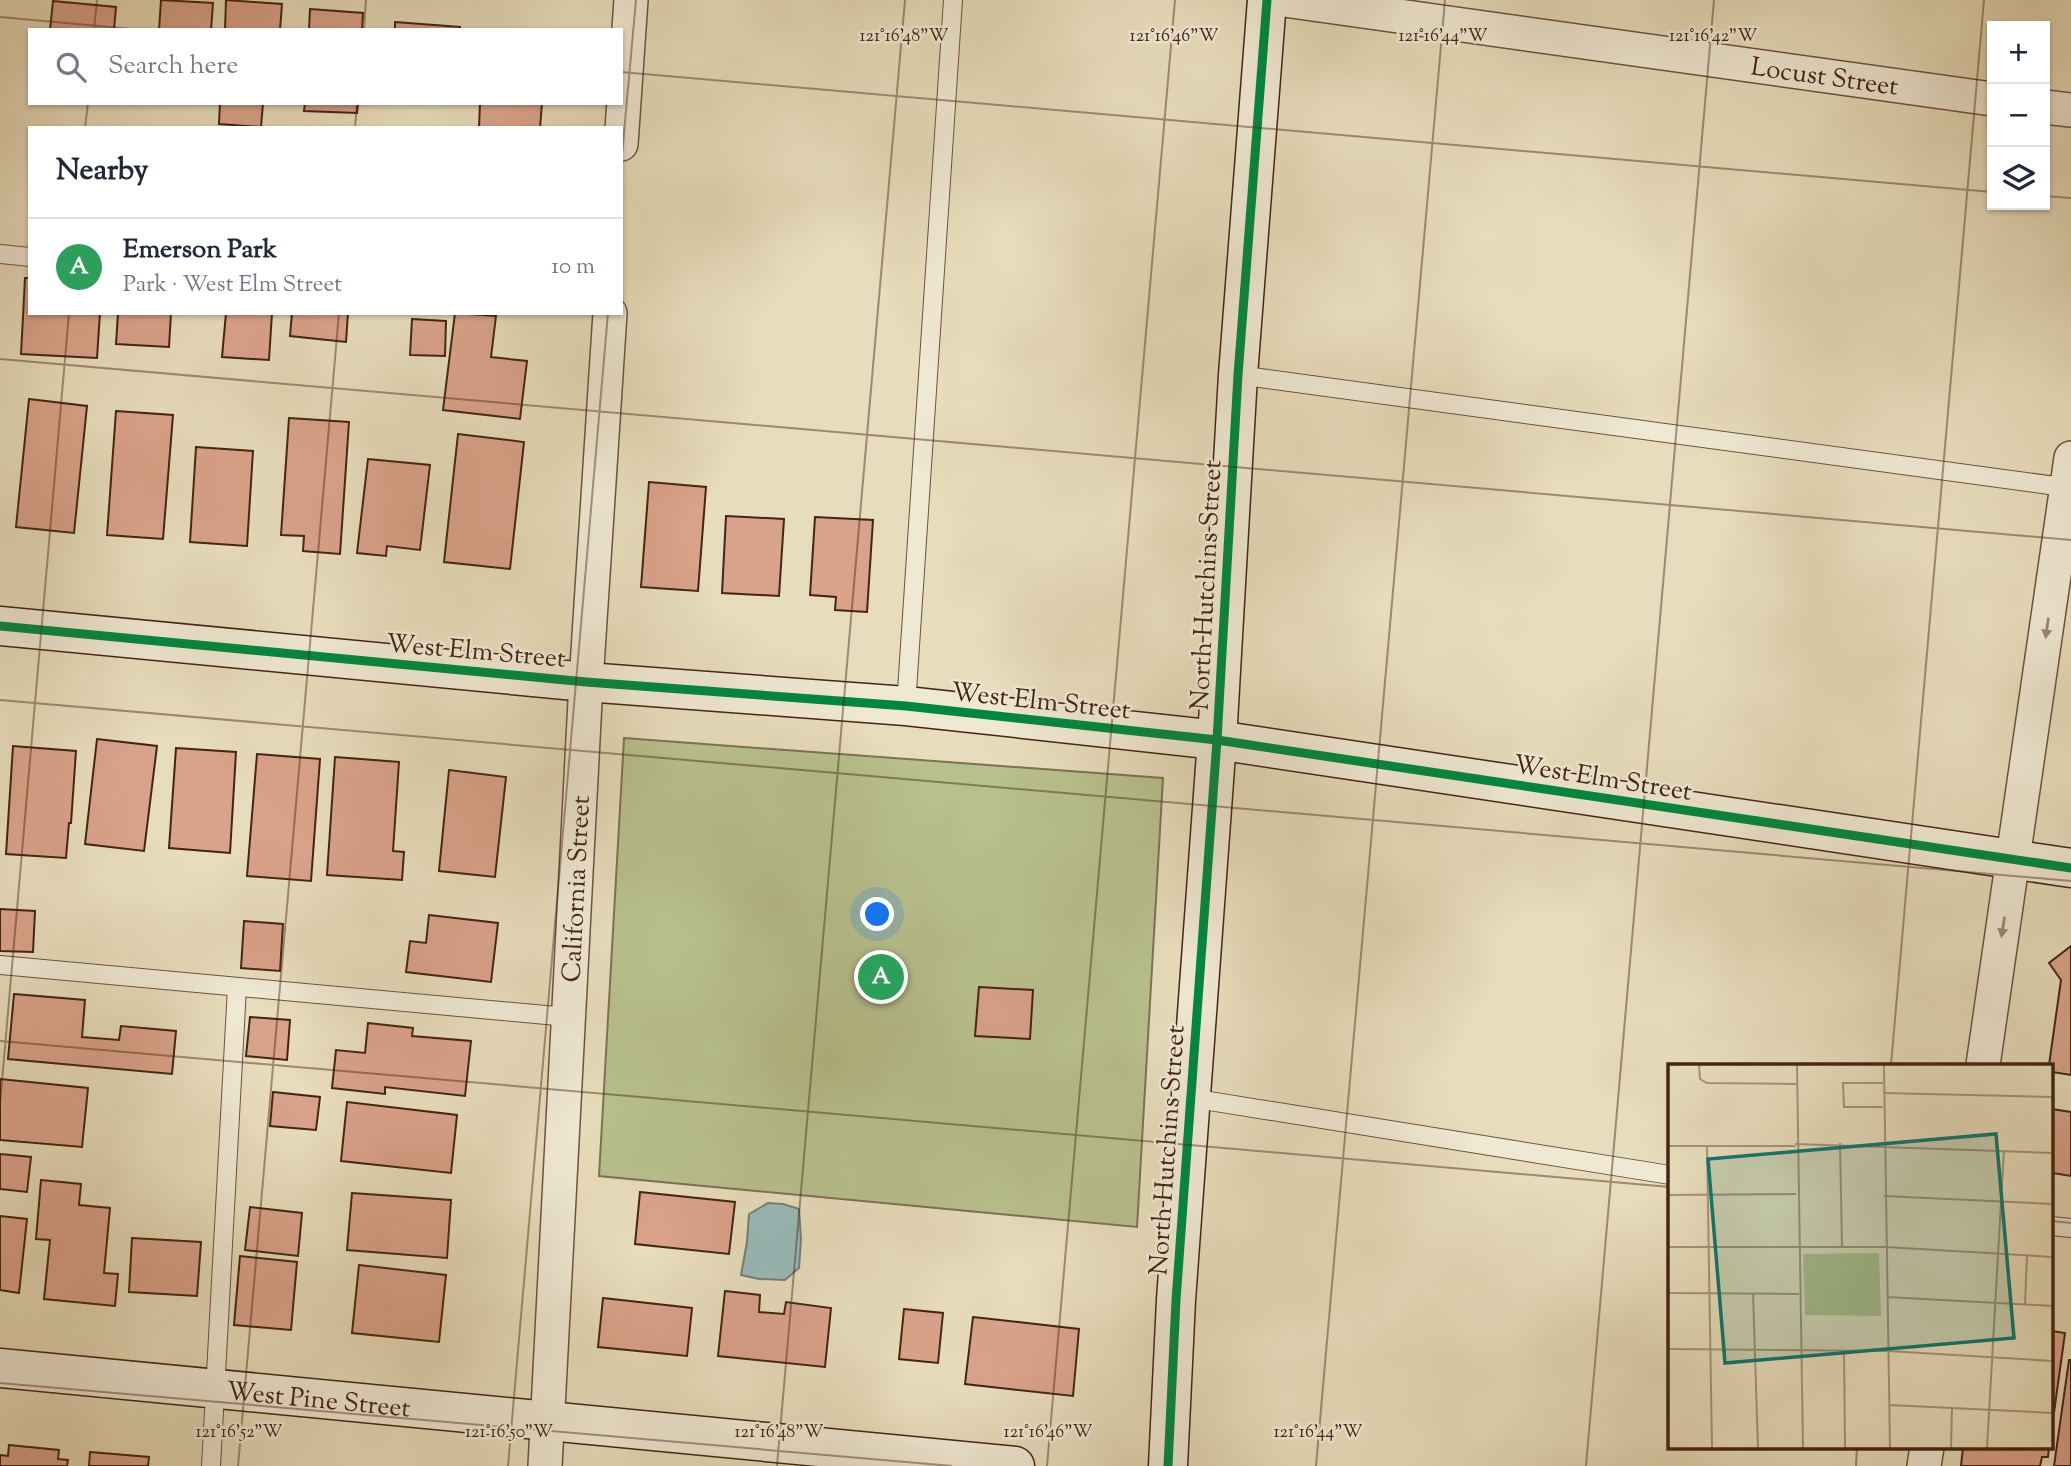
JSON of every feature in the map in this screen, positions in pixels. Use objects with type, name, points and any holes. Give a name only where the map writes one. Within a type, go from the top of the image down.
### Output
[{"type":"street","points":[[622,126],[631,0]]},
{"type":"street","name":"North Hutchins Street","points":[[1168,1466],[1177,1287],[1217,740],[1238,375],[1266,0]]},
{"type":"street","name":"Locust Street","points":[[1284,0],[1987,98]]},
{"type":"street","points":[[2050,108],[2071,110]]},
{"type":"street","name":"California Street","points":[[545,1466],[586,682],[610,315]]},
{"type":"street","points":[[1983,1064],[2070,478]]},
{"type":"street","name":"West Elm Street","points":[[0,626],[586,682],[906,706],[1217,740],[2071,868]]},
{"type":"street","name":"West Pine Street","points":[[0,1368],[548,1422],[855,1459],[1015,1466]]},
{"type":"street","points":[[1924,1466],[1927,1448]]},
{"type":"lane","points":[[906,706],[953,0]]},
{"type":"lane","points":[[0,254],[28,257]]},
{"type":"lane","points":[[1238,375],[2070,478]]},
{"type":"lane","points":[[0,965],[568,1017]]},
{"type":"lane","points":[[211,1466],[237,987]]},
{"type":"lane","points":[[1191,1098],[1668,1175]]},
{"type":"green space","points":[[624,738],[1163,778],[1137,1227],[599,1176]]},
{"type":"water","points":[[768,1203],[799,1209],[799,1268],[785,1280],[741,1275],[749,1214]]},
{"type":"building","points":[[161,0],[213,3],[211,28],[159,28]]},
{"type":"building","points":[[226,0],[282,4],[280,28],[225,28]]},
{"type":"building","points":[[53,1],[116,7],[114,28],[50,28]]},
{"type":"building","points":[[310,9],[363,13],[362,28],[309,28]]},
{"type":"building","points":[[395,22],[460,27],[460,28],[395,28]]},
{"type":"building","points":[[220,105],[263,105],[261,126],[219,124]]},
{"type":"building","points":[[305,105],[358,105],[357,113],[304,111]]},
{"type":"building","points":[[480,105],[542,105],[540,126],[479,126]]},
{"type":"building","points":[[25,278],[28,278],[28,315],[100,315],[97,358],[21,354]]},
{"type":"building","points":[[118,315],[171,315],[169,347],[116,344]]},
{"type":"building","points":[[226,315],[272,315],[269,360],[222,357]]},
{"type":"building","points":[[292,315],[348,315],[346,342],[290,336]]},
{"type":"building","points":[[455,315],[496,316],[491,357],[527,361],[520,419],[443,410]]},
{"type":"building","points":[[412,319],[446,321],[445,356],[410,355]]},
{"type":"building","points":[[29,399],[87,406],[74,533],[16,527]]},
{"type":"building","points":[[116,411],[173,415],[163,539],[107,535]]},
{"type":"building","points":[[289,418],[349,422],[340,554],[303,551],[304,536],[281,535]]},
{"type":"building","points":[[458,434],[524,442],[510,569],[444,562]]},
{"type":"building","points":[[196,447],[253,451],[247,546],[190,542]]},
{"type":"building","points":[[368,459],[430,465],[420,550],[387,546],[386,556],[357,553]]},
{"type":"building","points":[[649,482],[706,487],[698,591],[641,587]]},
{"type":"building","points":[[726,516],[784,519],[779,596],[722,593]]},
{"type":"building","points":[[815,517],[873,520],[867,612],[835,610],[836,597],[810,595]]},
{"type":"building","points":[[97,739],[157,746],[144,851],[85,844]]},
{"type":"building","points":[[13,746],[76,751],[66,858],[6,854]]},
{"type":"building","points":[[176,748],[236,752],[230,853],[169,848]]},
{"type":"building","points":[[257,754],[320,759],[311,881],[247,876]]},
{"type":"building","points":[[335,757],[399,762],[393,851],[404,852],[402,880],[327,875]]},
{"type":"building","points":[[449,770],[506,777],[495,877],[439,871]]},
{"type":"building","points":[[0,909],[35,911],[33,952],[0,951]]},
{"type":"building","points":[[429,915],[498,923],[491,982],[406,972],[410,941],[426,943]]},
{"type":"building","points":[[244,921],[283,924],[280,971],[241,968]]},
{"type":"building","points":[[2071,946],[2071,1075],[2054,1072],[2054,1064],[2049,1064],[2061,980],[2049,963]]},
{"type":"building","points":[[979,987],[1033,990],[1030,1039],[975,1036]]},
{"type":"building","points":[[14,994],[85,1000],[82,1037],[119,1040],[121,1026],[176,1031],[172,1074],[8,1059]]},
{"type":"building","points":[[250,1017],[290,1020],[287,1060],[246,1056]]},
{"type":"building","points":[[368,1023],[413,1028],[412,1036],[471,1041],[465,1096],[385,1087],[385,1094],[332,1088],[336,1050],[365,1053]]},
{"type":"building","points":[[0,1079],[88,1088],[82,1147],[0,1140]]},
{"type":"building","points":[[273,1092],[320,1097],[316,1130],[270,1126]]},
{"type":"building","points":[[347,1102],[457,1115],[451,1173],[341,1161]]},
{"type":"building","points":[[2054,1109],[2071,1112],[2071,1176],[2054,1173]]},
{"type":"building","points":[[0,1154],[31,1157],[27,1192],[0,1189]]},
{"type":"building","points":[[41,1180],[81,1184],[79,1205],[110,1208],[104,1273],[118,1274],[115,1306],[44,1299],[50,1240],[36,1239]]},
{"type":"building","points":[[640,1192],[735,1202],[729,1254],[635,1244]]},
{"type":"building","points":[[352,1193],[451,1200],[447,1258],[347,1250]]},
{"type":"building","points":[[250,1207],[302,1213],[298,1256],[245,1250]]},
{"type":"building","points":[[0,1216],[27,1219],[19,1293],[0,1290]]},
{"type":"building","points":[[132,1238],[201,1242],[197,1296],[129,1292]]},
{"type":"building","points":[[240,1256],[297,1262],[291,1330],[234,1325]]},
{"type":"building","points":[[359,1265],[446,1275],[439,1342],[352,1333]]},
{"type":"building","points":[[725,1291],[760,1295],[759,1312],[784,1314],[786,1302],[831,1308],[825,1367],[718,1356]]},
{"type":"building","points":[[603,1298],[692,1308],[687,1356],[598,1347]]},
{"type":"building","points":[[904,1309],[943,1313],[938,1363],[899,1359]]},
{"type":"building","points":[[973,1317],[1079,1329],[1073,1396],[965,1384]]},
{"type":"building","points":[[2054,1331],[2065,1333],[2054,1413]]},
{"type":"building","points":[[2069,1360],[2071,1466],[2054,1466]]},
{"type":"building","points":[[9,1445],[59,1450],[58,1459],[68,1460],[67,1466],[0,1466],[0,1455],[8,1456]]},
{"type":"building","points":[[1963,1448],[2049,1448],[2048,1457],[2042,1457],[2040,1466],[1961,1466]]},
{"type":"building","points":[[90,1452],[149,1457],[148,1466],[89,1466]]},
{"type":"cycle path","points":[[1168,1466],[1176,1300],[1217,740],[1238,375],[1267,0]]},
{"type":"cycle path","points":[[0,626],[586,682],[906,706],[1217,740],[2071,868]]},
{"type":"place","name":"Emerson Park","points":[[881,977]]}]
